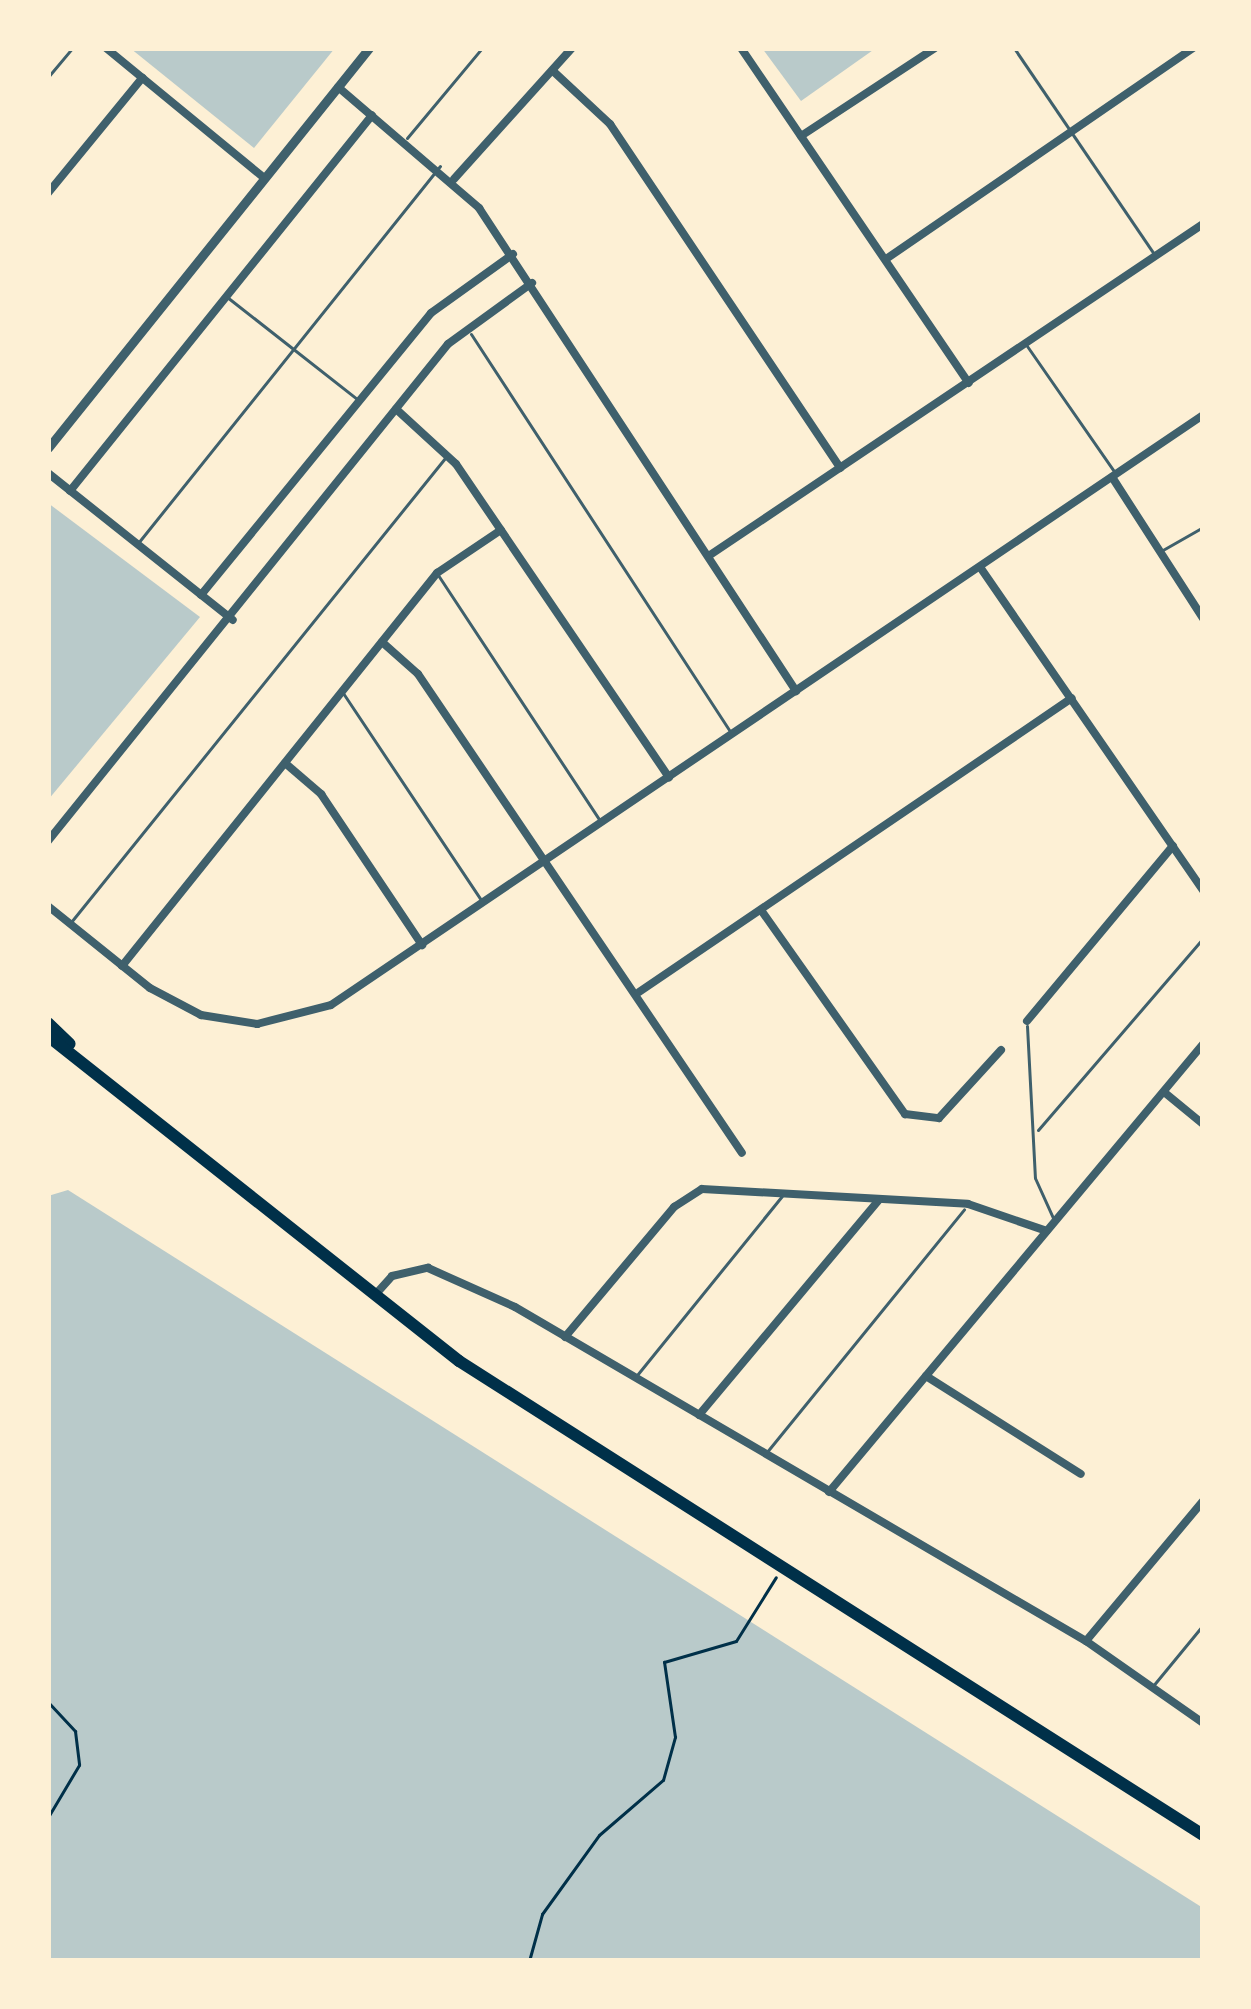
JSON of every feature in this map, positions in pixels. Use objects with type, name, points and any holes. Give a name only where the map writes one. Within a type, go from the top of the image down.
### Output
[{"type":"highway","points":[[48,1023],[140,1112]]},
{"type":"highway","points":[[48,1036],[374,1296],[779,1570],[1203,1835]]},
{"type":"street","points":[[106,48],[265,178]]},
{"type":"street","points":[[48,448],[369,48]]},
{"type":"street","points":[[454,179],[572,48]]},
{"type":"street","points":[[741,48],[969,383]]},
{"type":"street","points":[[801,136],[935,48]]},
{"type":"street","points":[[886,259],[1193,48]]},
{"type":"street","points":[[554,71],[610,124],[840,468]]},
{"type":"street","points":[[48,194],[142,78]]},
{"type":"street","points":[[338,87],[454,179],[513,254],[796,692]]},
{"type":"street","points":[[70,490],[372,115]]},
{"type":"street","points":[[710,554],[1203,224]]},
{"type":"street","points":[[202,595],[431,313],[513,254]]},
{"type":"street","points":[[48,842],[466,327],[532,283]]},
{"type":"street","points":[[396,409],[448,454],[668,778]]},
{"type":"street","points":[[48,906],[122,966],[188,1009],[257,1024],[331,1005],[1203,415]]},
{"type":"street","points":[[48,473],[232,620]]},
{"type":"street","points":[[1114,475],[1202,613]]},
{"type":"street","points":[[122,966],[437,573],[501,530]]},
{"type":"street","points":[[980,567],[1203,890]]},
{"type":"street","points":[[382,642],[418,674],[639,992],[742,1153]]},
{"type":"street","points":[[639,992],[1072,698]]},
{"type":"street","points":[[285,764],[320,794],[422,945]]},
{"type":"street","points":[[1027,1021],[1173,846]]},
{"type":"street","points":[[761,910],[905,1114],[939,1118],[1001,1050]]},
{"type":"street","points":[[829,1492],[1203,1044]]},
{"type":"street","points":[[1164,1092],[1203,1124]]},
{"type":"street","points":[[565,1337],[688,1196],[786,1191],[968,1204],[1047,1231]]},
{"type":"street","points":[[699,1415],[879,1200]]},
{"type":"street","points":[[374,1296],[401,1272],[440,1270],[635,1377],[1085,1641],[1203,1723]]},
{"type":"street","points":[[926,1376],[1081,1474]]},
{"type":"street","points":[[1085,1641],[1203,1501]]},
{"type":"lane","points":[[48,77],[72,48]]},
{"type":"lane","points":[[407,139],[482,48]]},
{"type":"lane","points":[[1013,48],[1155,256]]},
{"type":"lane","points":[[137,544],[440,166]]},
{"type":"lane","points":[[226,296],[360,401]]},
{"type":"lane","points":[[466,327],[732,735]]},
{"type":"lane","points":[[1025,345],[1114,475]]},
{"type":"lane","points":[[70,923],[448,454]]},
{"type":"lane","points":[[1159,552],[1203,527]]},
{"type":"lane","points":[[437,573],[602,823]]},
{"type":"lane","points":[[342,692],[483,903]]},
{"type":"lane","points":[[1038,1130],[1203,938]]},
{"type":"lane","points":[[1027,1021],[1038,1130],[1039,1200],[1055,1221]]},
{"type":"lane","points":[[635,1377],[786,1191]]},
{"type":"lane","points":[[765,1454],[968,1204]]},
{"type":"lane","points":[[1151,1688],[1203,1625]]},
{"type":"path","points":[[529,1961],[542,1914],[586,1852],[663,1780],[674,1737],[664,1663],[736,1641],[779,1570]]},
{"type":"path","points":[[48,1702],[75,1731],[79,1765],[48,1816]]},
{"type":"shaded area","points":[[130,48],[335,48],[254,148]]},
{"type":"shaded area","points":[[762,48],[876,48],[801,101]]},
{"type":"shaded area","points":[[48,503],[200,617],[48,800]]},
{"type":"shaded area","points":[[68,1190],[1203,1908],[1203,1961],[48,1961],[48,1196]]}]
